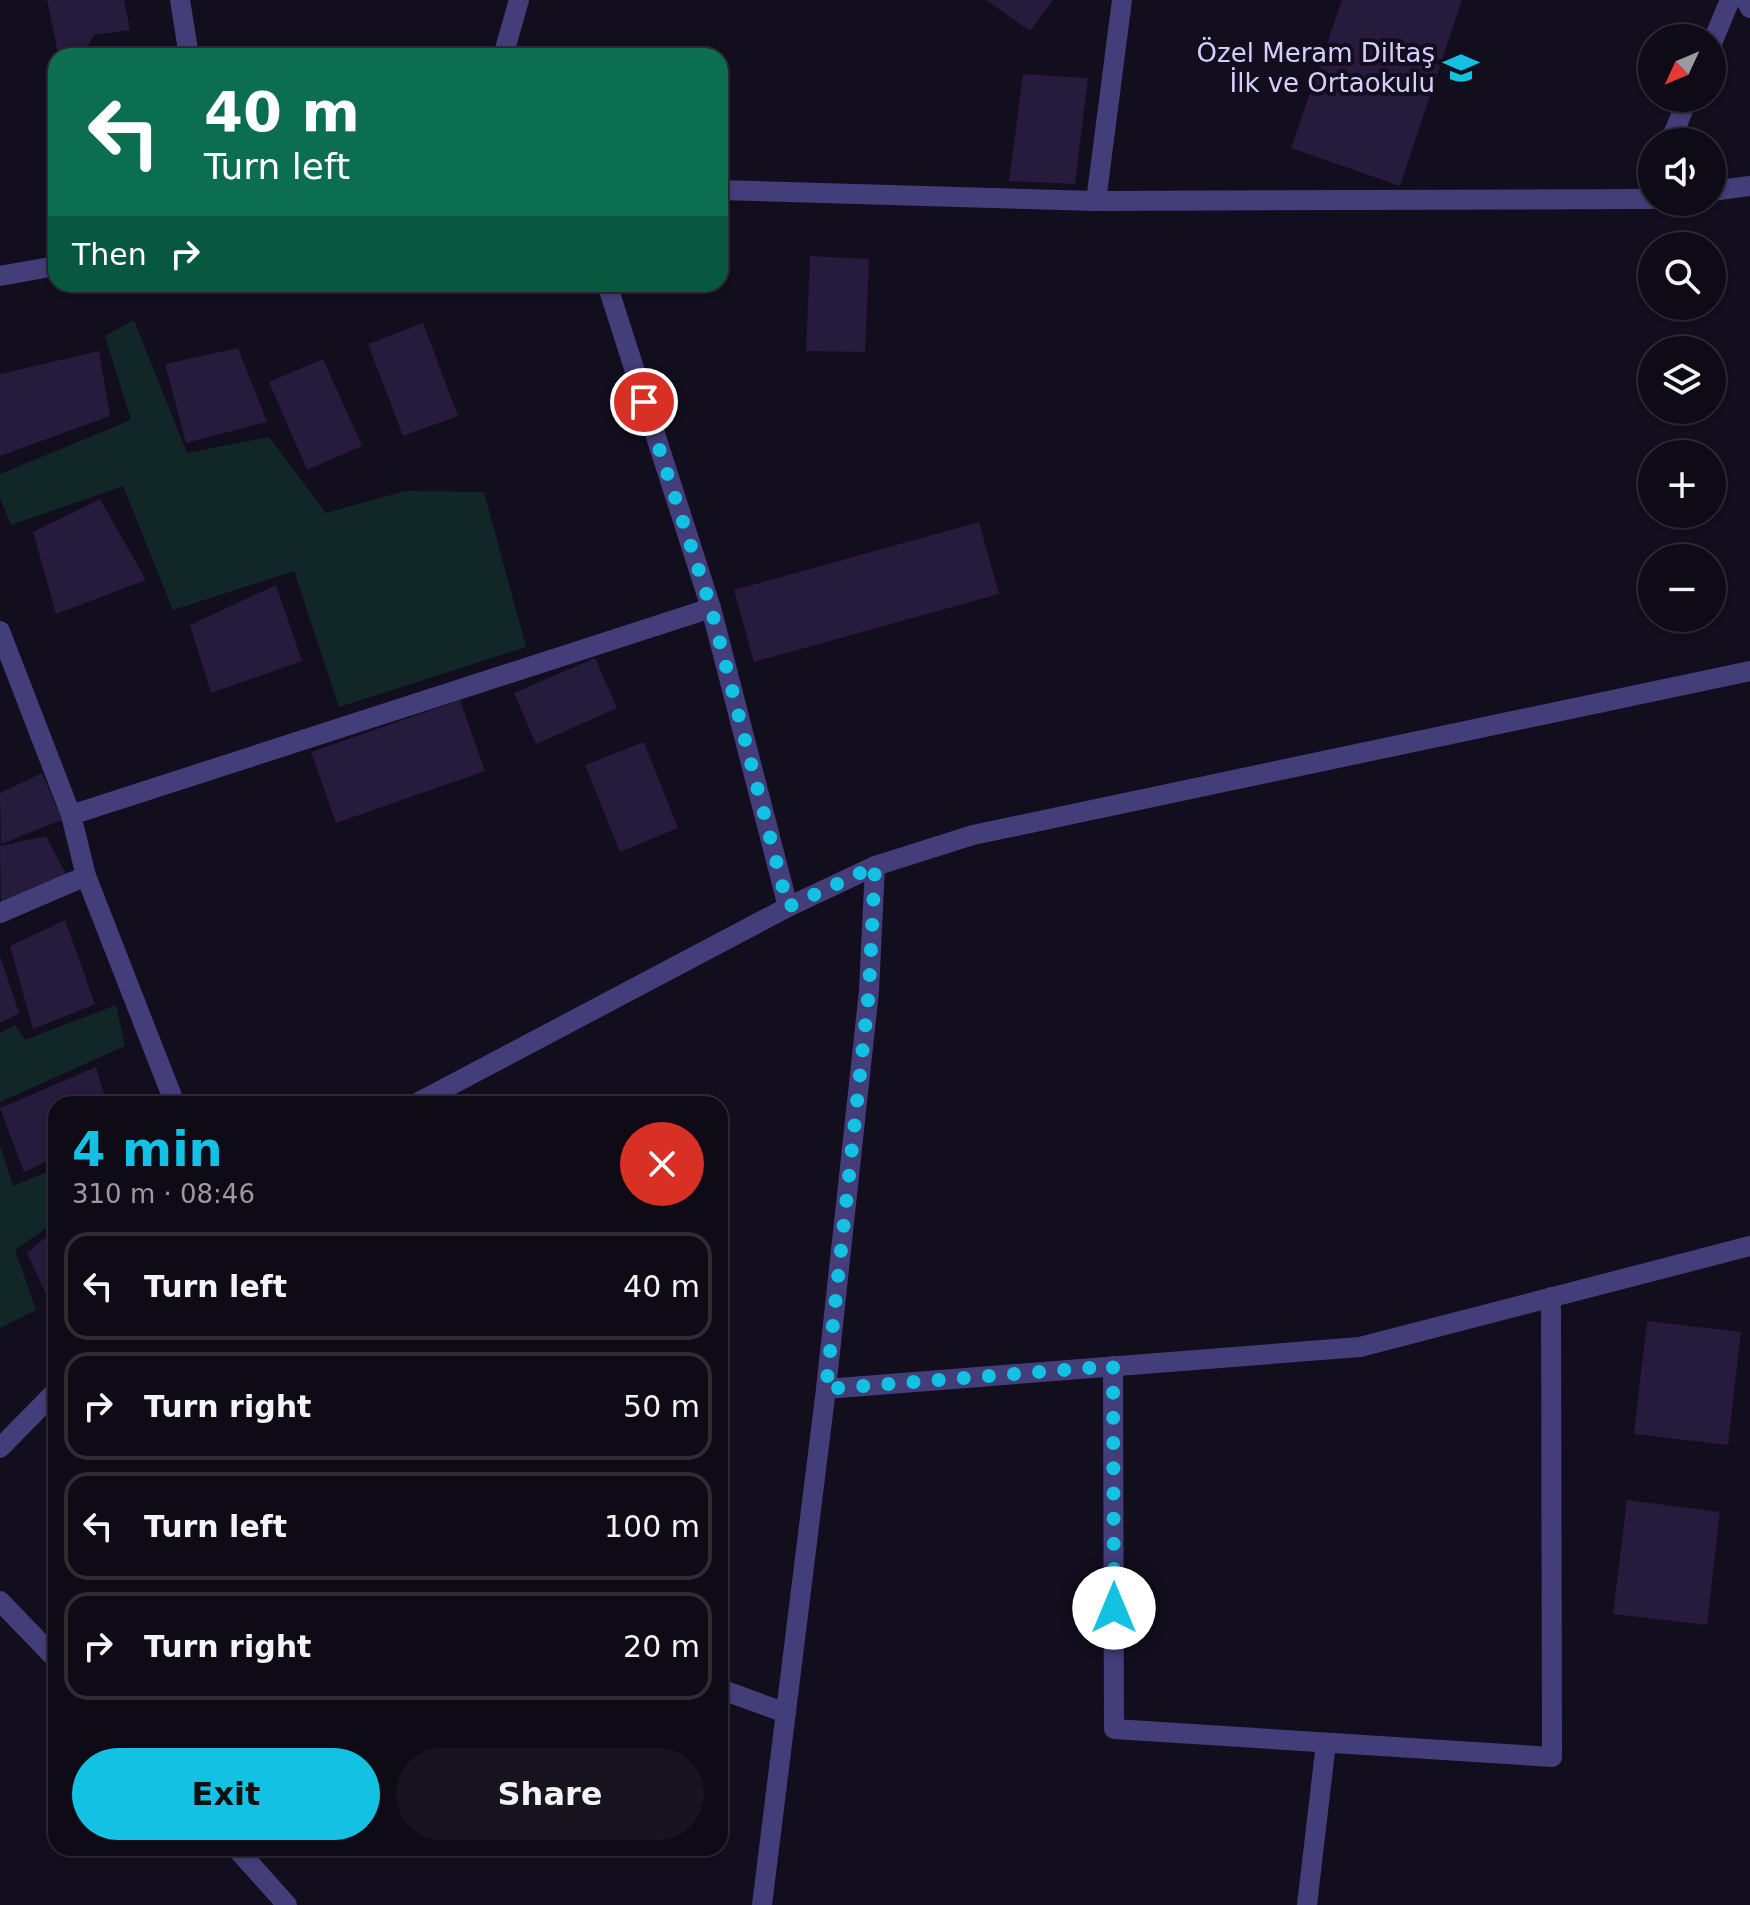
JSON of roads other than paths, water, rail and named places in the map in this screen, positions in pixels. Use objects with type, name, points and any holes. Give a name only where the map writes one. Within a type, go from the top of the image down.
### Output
[{"type":"street","points":[[180,0],[188,48]]},
{"type":"street","points":[[505,48],[519,0]]},
{"type":"street","points":[[1096,201],[1122,0]]},
{"type":"street","points":[[1720,24],[1730,0]]},
{"type":"street","points":[[1746,0],[1750,8]]},
{"type":"street","points":[[1726,189],[1750,186]]},
{"type":"street","points":[[728,190],[1096,201],[1638,194]]},
{"type":"street","points":[[0,276],[48,267]]},
{"type":"street","points":[[610,292],[711,608],[788,907]]},
{"type":"street","points":[[71,815],[711,608]]},
{"type":"street","points":[[0,631],[71,815],[86,876],[172,1096]]},
{"type":"street","points":[[430,1096],[788,907],[875,866],[973,835],[1750,671]]},
{"type":"street","points":[[762,1905],[826,1389],[869,991],[875,866]]},
{"type":"street","points":[[0,913],[86,876]]},
{"type":"street","points":[[826,1389],[1360,1347],[1750,1246]]},
{"type":"street","points":[[1113,1366],[1114,1729],[1552,1757],[1551,1297]]},
{"type":"street","points":[[0,1448],[48,1399]]},
{"type":"street","points":[[0,1601],[48,1651]]},
{"type":"street","points":[[728,1692],[786,1713]]},
{"type":"street","points":[[1307,1905],[1326,1743]]},
{"type":"street","points":[[243,1856],[287,1905]]},
{"type":"place","name":"Özel Meram Diltaş İlk ve Ortaokulu","points":[[1461,68]]}]
